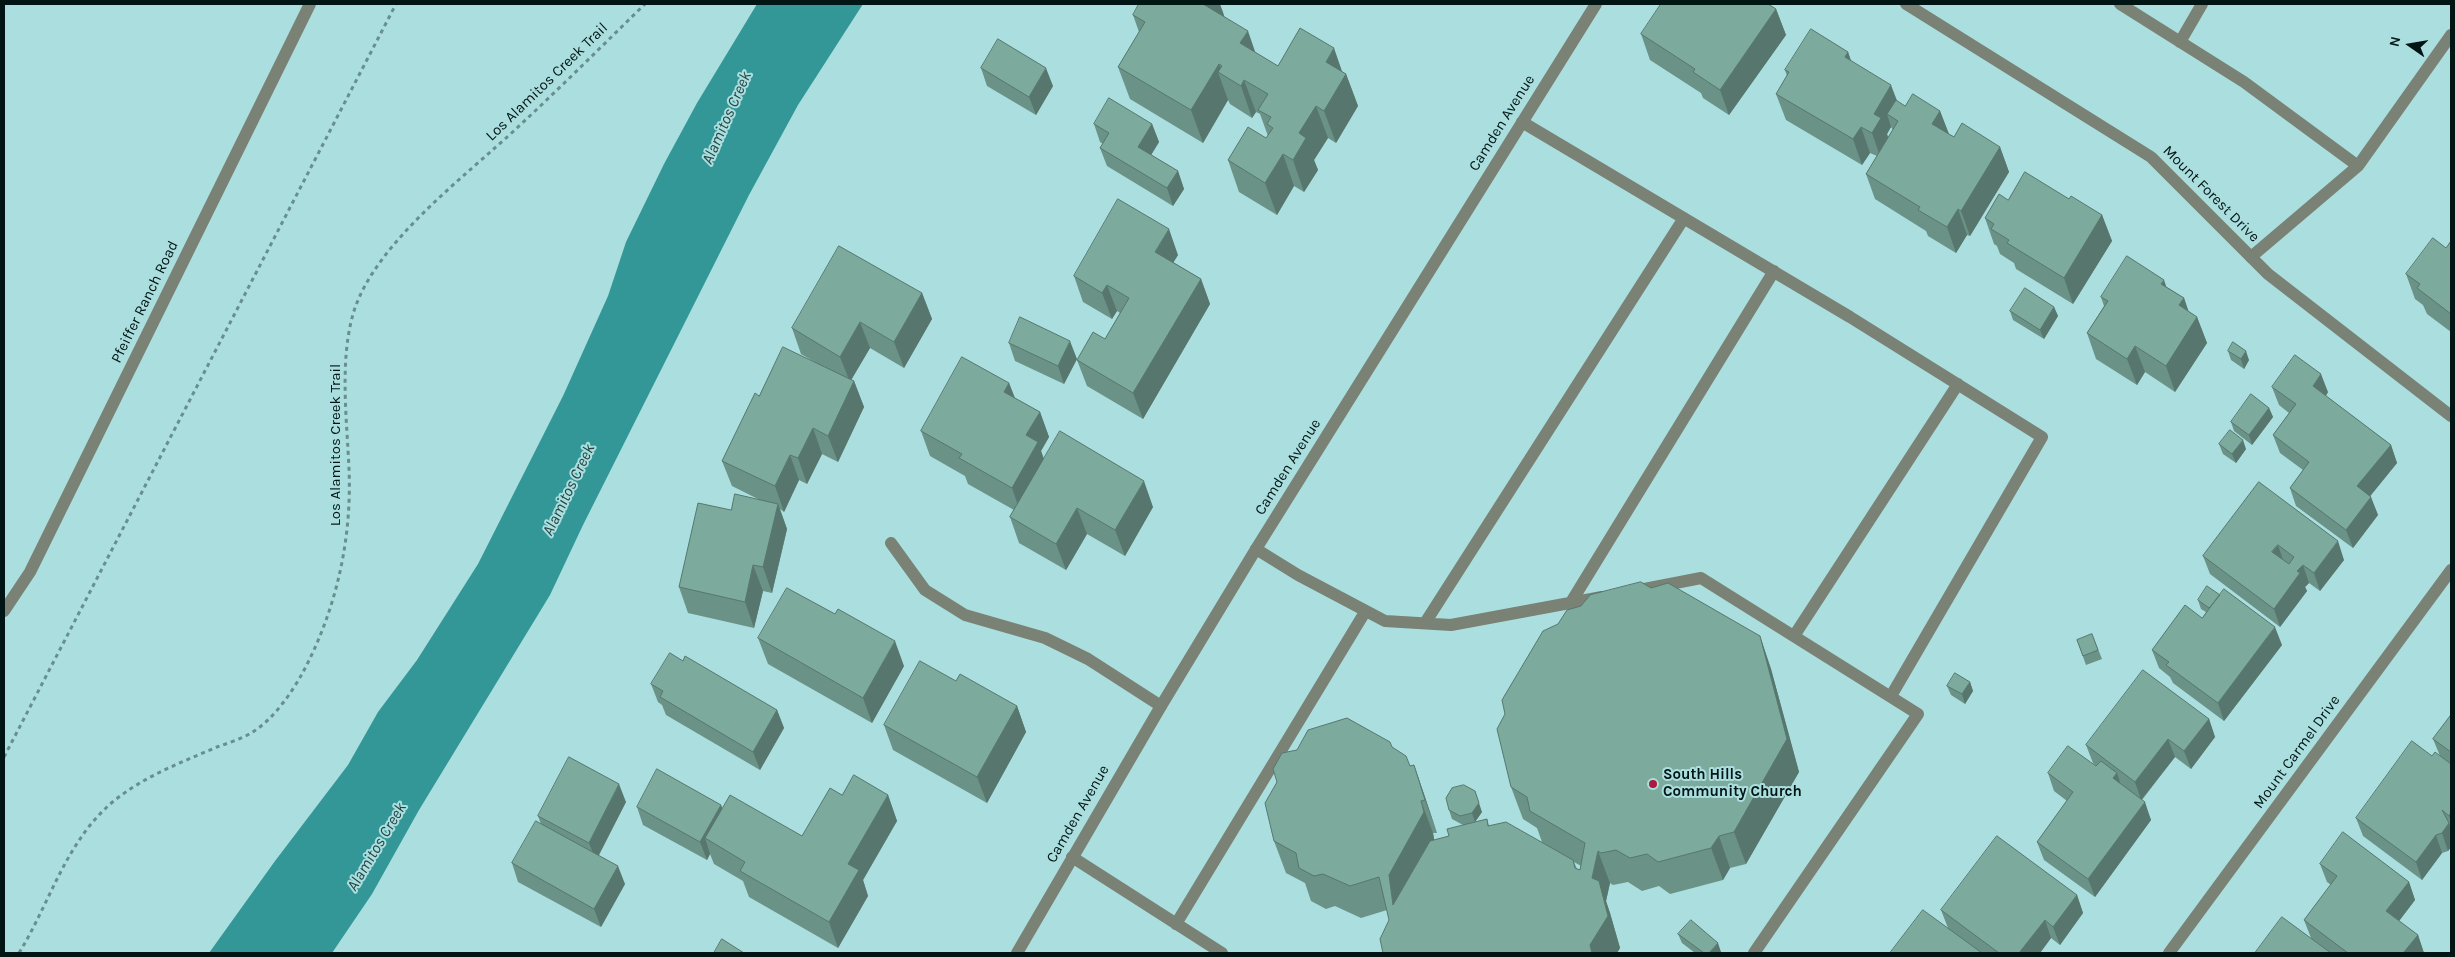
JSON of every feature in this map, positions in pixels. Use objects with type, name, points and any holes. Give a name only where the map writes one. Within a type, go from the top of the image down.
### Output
[{"type":"street","name":"Pfeiffer Ranch Road","points":[[4,611],[30,572],[310,4]]},
{"type":"street","name":"Camden Avenue","points":[[1017,953],[1161,706],[1256,549],[1596,4]]},
{"type":"street","name":"Mount Forest Drive","points":[[1906,4],[2151,156],[2268,274],[2451,416]]},
{"type":"street","points":[[2120,4],[2244,82],[2358,166]]},
{"type":"street","points":[[2180,42],[2202,4]]},
{"type":"street","points":[[2250,257],[2358,166],[2451,35]]},
{"type":"street","points":[[1522,122],[1774,272],[2042,437],[1891,696]]},
{"type":"street","points":[[1425,623],[1684,218]]},
{"type":"street","points":[[1570,604],[1774,272]]},
{"type":"street","points":[[1794,636],[1958,384]]},
{"type":"street","points":[[891,543],[925,590],[965,615],[1045,638],[1088,659],[1161,706]]},
{"type":"street","points":[[1256,549],[1298,575],[1385,621],[1451,625],[1701,578],[1918,714],[1754,953]]},
{"type":"street","name":"Mount Carmel Drive","points":[[2168,953],[2451,570]]},
{"type":"street","points":[[1176,924],[1365,612]]},
{"type":"street","points":[[1072,857],[1191,935],[1222,953]]},
{"type":"path","points":[[4,757],[396,4]]},
{"type":"path","name":"Los Alamitos Creek Trail","points":[[19,953],[62,866],[84,832],[113,802],[143,780],[252,733],[276,712],[302,674],[327,614],[342,568],[349,518],[345,409],[347,352],[354,312],[370,277],[392,248],[441,196],[518,127],[645,4]]},
{"type":"water","name":"Alamitos Creek","points":[[757,4],[863,4],[798,105],[749,195],[583,525],[550,595],[419,810],[372,894],[332,953],[209,953],[275,861],[348,765],[378,712],[417,660],[478,564],[563,396],[608,296],[626,242],[664,164],[697,103]]},
{"type":"building","points":[[1139,4],[1203,4],[1248,31],[1240,43],[1278,66],[1300,28],[1334,48],[1326,62],[1346,74],[1324,111],[1316,106],[1299,133],[1306,138],[1293,160],[1283,154],[1265,183],[1228,160],[1248,127],[1266,138],[1273,128],[1267,124],[1271,117],[1258,110],[1268,94],[1244,80],[1241,86],[1218,72],[1222,66],[1219,64],[1191,110],[1118,67],[1145,22],[1133,15]]},
{"type":"building","points":[[1661,4],[1768,4],[1776,9],[1720,90],[1693,72],[1695,69],[1641,34]]},
{"type":"building","points":[[1811,29],[1848,52],[1845,57],[1891,85],[1874,114],[1881,118],[1872,133],[1861,127],[1853,139],[1776,94],[1789,72],[1785,70]]},
{"type":"building","points":[[998,39],[1046,68],[1029,97],[981,68]]},
{"type":"building","points":[[1913,94],[1940,111],[1932,124],[1954,137],[1962,123],[2000,147],[1961,211],[1958,209],[1947,227],[1918,210],[1920,207],[1866,174],[1898,121],[1887,114],[1896,100],[1905,106]]},
{"type":"building","points":[[1109,98],[1152,124],[1138,147],[1178,171],[1167,188],[1100,148],[1109,133],[1094,124]]},
{"type":"building","points":[[2025,172],[2069,199],[2071,196],[2102,215],[2064,278],[2007,243],[2009,240],[1991,229],[1994,224],[1985,218],[1999,194],[2008,200]]},
{"type":"building","points":[[1118,199],[1169,229],[1155,252],[1201,279],[1133,393],[1077,360],[1093,332],[1105,339],[1129,298],[1107,285],[1102,293],[1074,276]]},
{"type":"building","points":[[2433,238],[2446,248],[2451,241],[2451,314],[2417,288],[2420,284],[2406,274]]},
{"type":"building","points":[[839,246],[922,293],[894,342],[860,322],[840,357],[792,328]]},
{"type":"building","points":[[2127,256],[2164,280],[2161,284],[2184,298],[2179,305],[2197,317],[2166,366],[2135,346],[2127,359],[2087,333],[2108,301],[2101,297]]},
{"type":"building","points":[[2025,288],[2054,307],[2040,330],[2010,311]]},
{"type":"building","points":[[1020,317],[1070,341],[1058,366],[1009,343]]},
{"type":"building","points":[[2233,342],[2246,351],[2241,359],[2228,351]]},
{"type":"building","points":[[783,347],[854,381],[828,436],[813,428],[798,458],[790,455],[775,486],[722,461],[755,393],[759,396]]},
{"type":"building","points":[[2295,355],[2321,374],[2313,386],[2391,445],[2357,486],[2371,497],[2346,530],[2290,488],[2309,462],[2273,435],[2296,404],[2272,387]]},
{"type":"building","points":[[962,357],[1009,383],[1004,392],[1040,412],[1026,435],[1038,442],[1012,488],[959,458],[962,454],[921,431]]},
{"type":"building","points":[[2251,394],[2269,408],[2249,435],[2231,422]]},
{"type":"building","points":[[2230,430],[2243,440],[2232,454],[2219,444]]},
{"type":"building","points":[[1060,431],[1144,481],[1115,530],[1077,508],[1056,544],[1010,517]]},
{"type":"building","points":[[2259,482],[2338,541],[2314,573],[2303,565],[2297,571],[2300,573],[2274,609],[2203,556]],"holes":[[[2278,545],[2294,557],[2289,564],[2272,552]]]},
{"type":"building","points":[[735,494],[778,504],[763,567],[753,565],[745,602],[679,587],[698,503],[731,510]]},
{"type":"building","name":"South Hills Community Church","points":[[1641,582],[1651,588],[1668,583],[1760,636],[1787,739],[1734,832],[1719,836],[1711,848],[1658,862],[1647,854],[1630,858],[1616,850],[1601,853],[1598,851],[1592,878],[1599,881],[1608,916],[1590,945],[1592,953],[1383,953],[1380,939],[1389,920],[1379,877],[1350,886],[1323,874],[1314,876],[1299,868],[1296,853],[1274,841],[1265,803],[1277,782],[1273,769],[1282,753],[1297,750],[1308,730],[1347,718],[1390,742],[1392,747],[1406,756],[1410,766],[1414,765],[1425,800],[1421,801],[1424,812],[1389,875],[1393,905],[1430,841],[1449,836],[1447,829],[1487,819],[1488,826],[1506,822],[1573,860],[1575,868],[1580,870],[1585,843],[1530,811],[1527,797],[1511,787],[1497,729],[1505,714],[1502,700],[1543,631],[1558,624],[1567,610],[1581,606],[1590,595]]},
{"type":"building","points":[[2207,586],[2220,595],[2209,608],[2198,600]]},
{"type":"building","points":[[787,588],[835,614],[838,609],[895,641],[863,698],[758,638]]},
{"type":"building","points":[[2224,589],[2275,627],[2218,703],[2166,665],[2169,662],[2152,650],[2185,605],[2202,618]]},
{"type":"building","points":[[2092,634],[2098,650],[2083,656],[2077,640]]},
{"type":"building","points":[[670,653],[683,661],[685,656],[777,710],[753,752],[660,697],[663,691],[651,684]]},
{"type":"building","points":[[920,661],[956,681],[960,674],[1017,706],[977,777],[884,725]]},
{"type":"building","points":[[2143,670],[2209,719],[2184,751],[2168,739],[2135,782],[2086,745]]},
{"type":"building","points":[[1955,673],[1970,682],[1962,694],[1947,686]]},
{"type":"building","points":[[2451,715],[2451,752],[2433,739]]},
{"type":"building","points":[[2412,741],[2432,756],[2435,752],[2451,764],[2451,812],[2449,816],[2442,810],[2449,823],[2442,833],[2436,835],[2416,862],[2356,818]]},
{"type":"building","points":[[2068,746],[2096,766],[2101,761],[2117,773],[2113,778],[2145,802],[2088,879],[2037,842],[2073,792],[2048,773]]},
{"type":"building","points":[[569,757],[619,784],[589,843],[538,816]]},
{"type":"building","points":[[657,769],[721,805],[700,842],[637,807]]},
{"type":"building","points":[[854,775],[888,795],[848,864],[859,870],[829,922],[740,871],[745,862],[705,838],[730,795],[802,836],[830,788],[842,795]]},
{"type":"building","points":[[1464,785],[1475,791],[1479,803],[1472,813],[1460,816],[1449,810],[1446,798],[1452,788]]},
{"type":"building","points":[[536,821],[618,866],[594,909],[512,863]]},
{"type":"building","points":[[2343,832],[2409,882],[2386,911],[2418,935],[2404,952],[2406,953],[2348,953],[2304,920],[2337,876],[2320,864]]},
{"type":"building","points":[[1997,836],[2077,895],[2053,927],[2045,920],[2019,953],[1999,953],[1941,910]]},
{"type":"building","points":[[1923,910],[1982,953],[1890,953]]},
{"type":"building","points":[[2282,917],[2331,953],[2255,953]]},
{"type":"building","points":[[1691,920],[1718,943],[1709,953],[1704,953],[1678,934]]},
{"type":"building","points":[[722,939],[744,953],[714,953]]},
{"type":"place","name":"South Hills Community Church","points":[[1653,784]]}]
